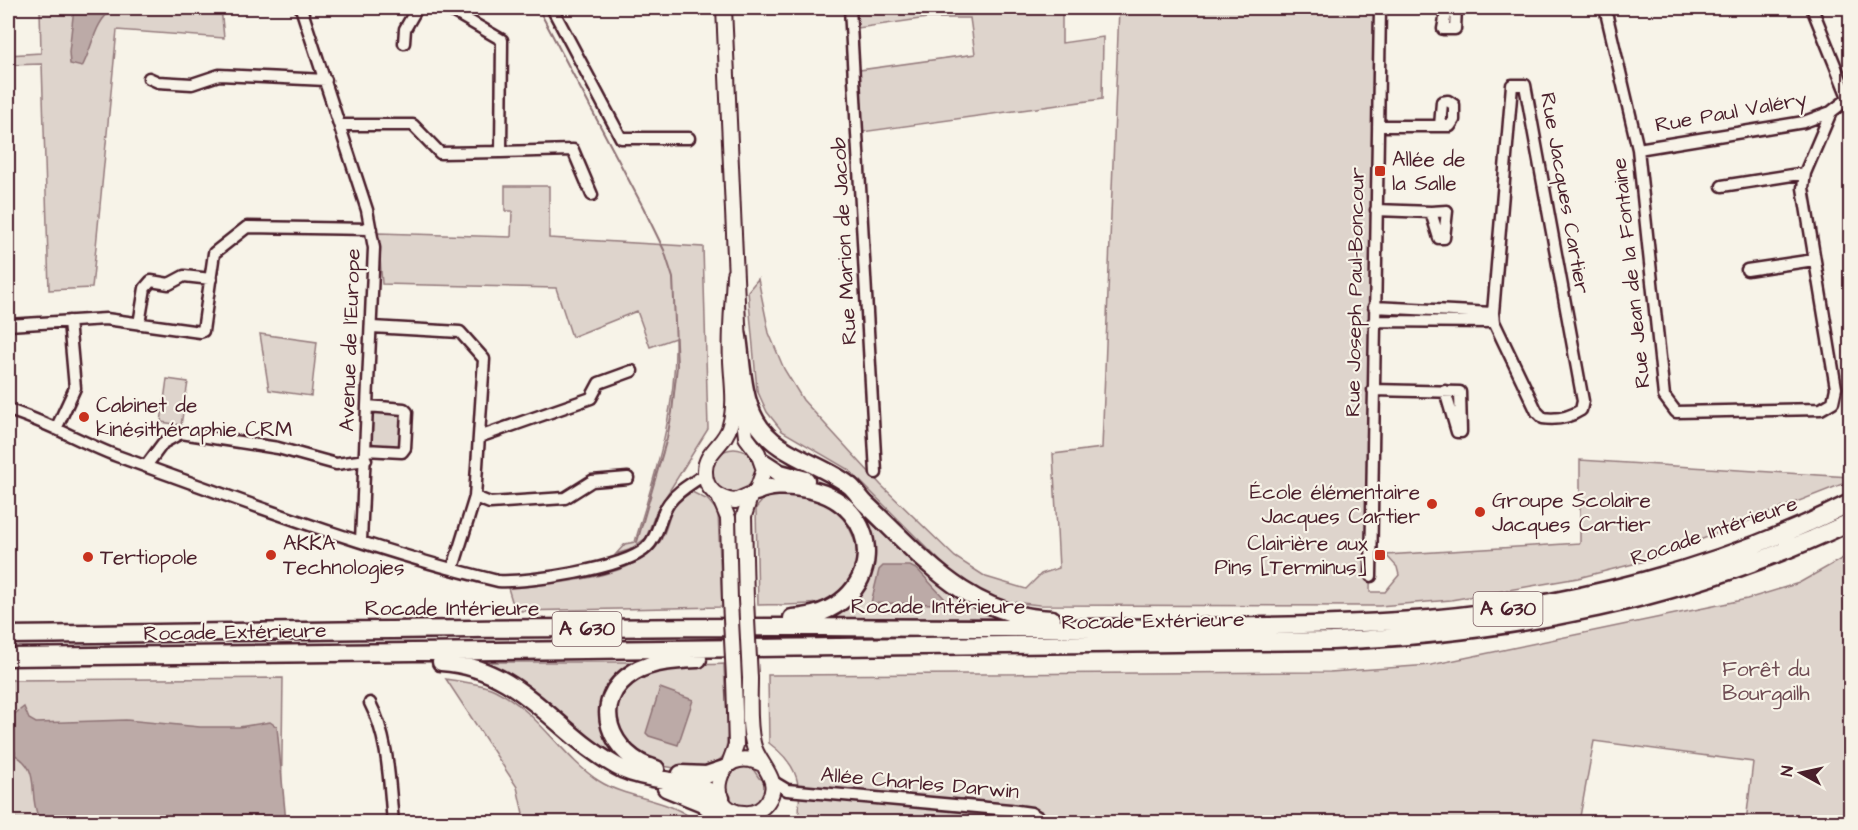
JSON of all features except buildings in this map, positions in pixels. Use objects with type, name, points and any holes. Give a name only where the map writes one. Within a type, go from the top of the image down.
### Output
[{"type":"highway","points":[[738,337],[748,402],[756,421],[767,437],[781,448],[840,478],[852,487],[865,503],[945,578],[982,603],[1001,611],[1035,618],[1151,620],[1166,628]]},
{"type":"highway","points":[[763,462],[780,473],[837,488],[865,503]]},
{"type":"highway","points":[[643,629],[812,616],[837,606],[854,590],[864,571],[866,557],[862,532],[853,515],[840,503],[805,488],[777,486],[753,494]]},
{"type":"highway","name":"Rocade Intérieure","points":[[8,635],[643,629],[1166,628],[1362,623],[1433,618],[1521,607],[1596,592],[1674,572],[1780,535],[1851,503]]},
{"type":"highway","name":"Rocade Extérieure","points":[[8,657],[1309,642],[1436,635],[1544,620],[1649,596],[1731,570],[1851,522]]},
{"type":"highway","points":[[727,766],[706,775],[685,774],[642,765],[627,755],[616,743],[611,734],[608,712],[616,690],[624,679],[643,667],[678,660],[713,658],[752,648]]},
{"type":"highway","points":[[376,652],[388,660],[447,662],[484,671],[527,694],[608,762],[628,771],[695,784],[721,798]]},
{"type":"highway","points":[[581,740],[593,754],[626,778],[693,797],[732,818]]},
{"type":"main road","points":[[720,8],[725,26]]},
{"type":"main road","points":[[724,8],[734,274],[743,426],[751,446],[763,462],[764,478],[753,494],[744,516],[753,743],[772,781],[771,796],[760,816],[747,814],[732,818],[721,798],[718,783],[736,745],[728,518],[711,486],[706,461],[730,426],[734,384],[730,363],[734,274]]},
{"type":"main road","points":[[718,446],[734,441],[751,446]]},
{"type":"main road","points":[[711,486],[735,501],[753,494]]},
{"type":"main road","points":[[727,766],[745,759],[762,764]]},
{"type":"street","name":"Avenue de l'Europe","points":[[301,8],[326,80],[371,229],[375,268],[361,541]]},
{"type":"street","points":[[404,43],[405,29],[417,8]]},
{"type":"street","points":[[449,8],[502,40],[501,152]]},
{"type":"street","points":[[552,8],[621,138],[689,138]]},
{"type":"street","name":"Rue Marion de Jacob","points":[[850,8],[876,473]]},
{"type":"street","name":"Rue Joseph Paul-Boncour","points":[[1371,576],[1380,8]]},
{"type":"street","points":[[1447,8],[1443,29],[1449,31],[1455,29],[1456,8]]},
{"type":"street","name":"Rue Jean de la Fontaine","points":[[1605,8],[1638,149],[1664,396],[1676,412],[1821,409],[1833,402],[1836,381],[1803,188],[1805,173],[1831,112],[1850,100]]},
{"type":"street","points":[[1812,8],[1850,100]]},
{"type":"street","points":[[149,78],[158,82],[192,84],[219,75],[326,80]]},
{"type":"street","name":"Rue Jacques Cartier","points":[[1512,85],[1525,85],[1531,116],[1583,401],[1581,410],[1574,414],[1551,419],[1542,418],[1494,318],[1512,85]]},
{"type":"street","points":[[1510,116],[1512,112],[1521,109],[1531,116]]},
{"type":"street","name":"Rue Paul Valéry","points":[[1638,149],[1804,122],[1831,112]]},
{"type":"street","points":[[340,125],[413,125],[440,153],[573,150],[592,195]]},
{"type":"street","points":[[1378,126],[1440,126]]},
{"type":"street","points":[[1722,186],[1805,173]]},
{"type":"street","points":[[1376,210],[1431,212]]},
{"type":"street","points":[[12,325],[106,319],[203,331],[214,253],[247,227],[371,229]]},
{"type":"street","points":[[1747,270],[1814,260]]},
{"type":"street","points":[[139,324],[145,288],[151,282],[169,284],[184,276],[211,279]]},
{"type":"street","points":[[1374,307],[1494,318]]},
{"type":"street","points":[[1374,321],[1494,318]]},
{"type":"street","points":[[56,429],[74,391],[69,321]]},
{"type":"street","points":[[372,327],[460,332],[484,359],[475,497],[453,568]]},
{"type":"street","points":[[479,437],[591,398],[599,383],[632,371]]},
{"type":"street","points":[[1373,390],[1445,392]]},
{"type":"street","points":[[146,466],[164,443],[181,433],[278,448],[336,464],[365,455],[402,452],[405,448],[408,412],[404,409],[367,406]]},
{"type":"street","points":[[8,410],[146,466],[361,541],[498,581],[534,581],[630,558],[646,549],[656,535],[668,504],[681,491],[690,486],[711,486]]},
{"type":"street","points":[[475,497],[490,502],[565,498],[592,481],[628,478]]},
{"type":"street","points":[[370,703],[379,720],[384,737],[393,822]]},
{"type":"street","name":"Allée Charles Darwin","points":[[772,781],[787,789],[1031,813],[1046,822]]},
{"type":"street","name":"Allée Charles Darwin","points":[[771,796],[787,789]]},
{"type":"green space","points":[[40,8],[221,8],[224,38],[117,30],[92,288],[49,290],[42,64],[8,65],[8,55],[41,53]]},
{"type":"green space","points":[[857,8],[1062,8],[1062,43],[1103,37],[1102,99],[862,132],[860,70],[975,54],[970,18],[927,18],[858,28]]},
{"type":"green space","points":[[1119,8],[1380,8],[1370,592],[1385,592],[1399,575],[1397,567],[1386,555],[1580,543],[1580,460],[1850,477],[1850,481],[1649,560],[1578,578],[1451,600],[1379,606],[1039,605],[997,600],[956,577],[849,470],[782,431],[767,412],[757,390],[748,291],[758,279],[769,333],[784,369],[803,400],[881,485],[955,557],[986,577],[1026,589],[1041,574],[1059,568],[1053,454],[1102,448]]},
{"type":"green space","points":[[505,186],[549,186],[549,238],[703,247],[708,429],[656,512],[646,538],[629,550],[616,554],[625,544],[635,542],[657,467],[672,391],[675,338],[650,347],[637,311],[572,337],[556,288],[382,284],[378,233],[511,237],[512,211],[505,211]]},
{"type":"green space","points":[[260,334],[317,342],[311,396],[269,390]]},
{"type":"green space","points":[[167,379],[188,382],[181,425],[161,422]]},
{"type":"green space","points":[[377,412],[402,412],[402,446],[399,449],[377,447],[372,442],[373,416]]},
{"type":"green space","points":[[734,449],[749,456],[756,471],[749,486],[734,493],[719,486],[712,471],[719,456]]},
{"type":"green space","points":[[833,490],[857,505],[981,608],[1000,618],[822,618],[870,566]]},
{"type":"green space","points":[[692,492],[708,500],[718,512],[722,607],[515,611],[508,588],[590,578],[612,572],[648,555],[659,543],[677,503]]},
{"type":"green space","points":[[790,494],[826,504],[846,523],[853,535],[856,549],[853,575],[847,587],[829,600],[798,605],[758,605],[756,508],[767,495]]},
{"type":"green space","name":"Forêt du Bourgailh","points":[[1850,554],[1850,594],[1845,603],[1850,615],[1850,822],[1746,822],[1753,762],[1594,741],[1579,822],[799,822],[798,787],[793,769],[780,752],[769,743],[768,675],[1330,672],[1431,665],[1747,599],[1799,583]]},
{"type":"green space","points":[[471,662],[642,662],[607,697],[632,768]]},
{"type":"green space","points":[[724,664],[727,744],[720,760],[699,768],[673,768],[660,766],[637,755],[615,726],[617,701],[626,686],[637,677],[665,667]]},
{"type":"green space","points":[[283,678],[281,822],[8,822],[8,680]]},
{"type":"green space","points":[[446,679],[477,684],[495,690],[537,721],[585,771],[599,781],[623,792],[674,808],[696,822],[525,822],[517,787]]},
{"type":"green space","points":[[751,766],[759,778],[765,780],[764,793],[758,802],[750,806],[733,803],[727,797],[724,788],[727,778],[731,772],[740,767]]},
{"type":"shaded area","points":[[74,8],[115,8],[108,13],[98,27],[82,67],[70,64],[69,52]]},
{"type":"shaded area","points":[[883,566],[910,566],[918,570],[946,600],[942,604],[871,603],[879,570]]},
{"type":"shaded area","points":[[660,688],[693,700],[678,745],[646,733]]},
{"type":"shaded area","points":[[24,707],[29,719],[36,723],[126,720],[200,727],[239,727],[270,722],[277,727],[286,822],[73,822],[38,816],[30,772],[19,758],[8,751],[8,719]]},
{"type":"waterway","points":[[538,8],[643,207],[664,250],[673,278],[677,366],[672,412],[667,438],[637,542]]},
{"type":"waterway","points":[[8,790],[8,771],[15,752]]},
{"type":"place","name":"Allée de la Salle","points":[[1380,171]]},
{"type":"place","name":"Cabinet de kinésithéraphie CRM","points":[[84,417]]},
{"type":"place","name":"École élémentaire Jacques Cartier","points":[[1432,504]]},
{"type":"place","name":"Groupe Scolaire Jacques Cartier","points":[[1480,512]]},
{"type":"place","name":"AKKA Technologies","points":[[271,555]]},
{"type":"place","name":"Clairière aux Pins [Terminus]","points":[[1380,555]]},
{"type":"place","name":"Tertiopole","points":[[88,557]]}]
